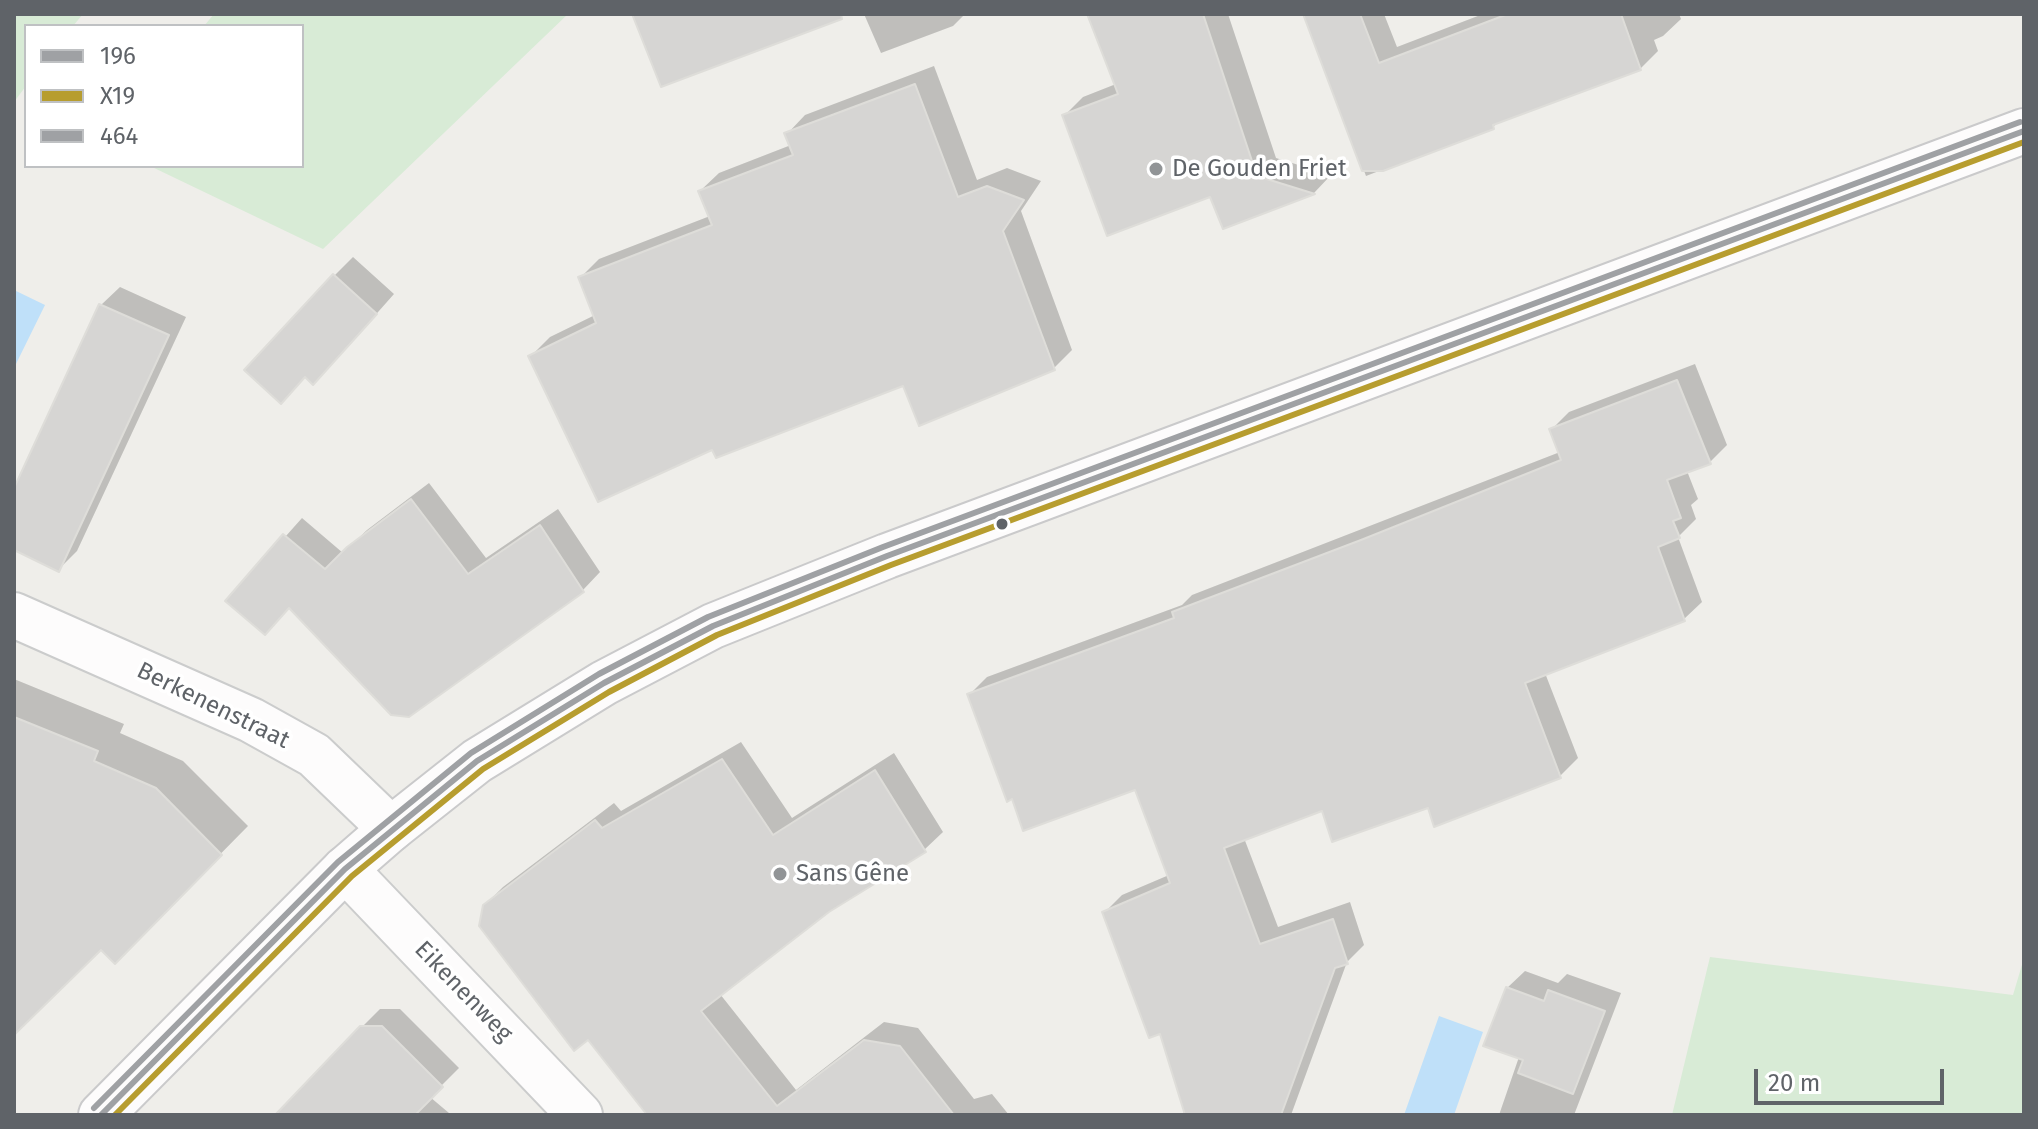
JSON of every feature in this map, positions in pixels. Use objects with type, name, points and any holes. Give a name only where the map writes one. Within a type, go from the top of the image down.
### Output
[{"type":"street","points":[[101,1115],[345,869],[391,829],[477,761],[604,683],[713,626],[887,556],[2024,131]]},
{"type":"street","name":"Berkenenstraat","points":[[14,615],[251,720],[314,755],[391,829]]},
{"type":"street","name":"Eikenenweg","points":[[345,869],[580,1115]]},
{"type":"green space","points":[[14,14],[83,14],[75,24],[24,24],[24,89],[14,102]]},
{"type":"green space","points":[[214,14],[568,14],[323,249],[154,168],[304,168],[304,24],[206,24]]},
{"type":"green space","points":[[1710,957],[2013,995],[2024,958],[2024,1115],[1672,1115]]},
{"type":"water","points":[[14,290],[45,305],[15,366],[14,366]]},
{"type":"water","points":[[1439,1016],[1483,1032],[1454,1115],[1404,1115]]},
{"type":"building","points":[[632,14],[841,14],[842,19],[661,87]]},
{"type":"building","points":[[1087,14],[1203,14],[1257,176],[1315,194],[1223,229],[1210,197],[1107,236],[1062,115],[1118,94]]},
{"type":"building","points":[[1303,14],[1360,14],[1379,63],[1508,14],[1621,14],[1641,70],[1493,125],[1494,129],[1383,171],[1362,171]]},
{"type":"building","points":[[915,84],[958,197],[987,186],[1024,200],[1003,231],[1055,370],[919,426],[903,386],[716,458],[712,450],[598,502],[528,356],[596,323],[578,277],[712,225],[698,191],[793,155],[784,133]]},
{"type":"building","points":[[333,274],[377,314],[313,385],[305,377],[281,404],[244,370]]},
{"type":"building","points":[[99,304],[169,335],[59,572],[14,550],[14,488]]},
{"type":"building","points":[[1677,380],[1711,464],[1667,480],[1681,518],[1673,521],[1680,538],[1658,547],[1685,621],[1525,683],[1561,778],[1434,827],[1428,808],[1332,842],[1322,811],[1224,848],[1260,944],[1333,919],[1348,964],[1335,968],[1281,1115],[1185,1115],[1160,1034],[1149,1038],[1102,912],[1170,883],[1135,790],[1023,831],[1012,799],[1007,802],[967,694],[1174,618],[1172,612],[1561,460],[1549,429]]},
{"type":"building","points":[[411,499],[468,574],[540,525],[584,592],[409,717],[391,715],[289,608],[265,635],[225,601],[283,534],[325,569],[347,547]]},
{"type":"building","points":[[14,717],[98,751],[94,761],[156,788],[222,855],[115,964],[101,950],[14,1035]]},
{"type":"building","points":[[722,759],[773,835],[875,770],[926,852],[829,912],[701,1011],[777,1106],[864,1040],[900,1046],[954,1115],[647,1115],[588,1040],[574,1051],[479,926],[483,905],[595,820],[602,828]]},
{"type":"building","points":[[1506,987],[1544,1001],[1548,990],[1605,1011],[1573,1094],[1518,1073],[1523,1060],[1483,1046]]},
{"type":"building","points":[[360,1026],[382,1026],[443,1087],[415,1115],[275,1115]]},
{"type":"transit line","name":"464","points":[[94,1108],[338,862],[471,753],[599,674],[708,617],[883,547],[2020,122]]},
{"type":"transit line","name":"196","points":[[101,1115],[345,869],[477,761],[604,683],[713,626],[887,556],[2024,131]]},
{"type":"transit line","name":"X19","points":[[115,1115],[352,876],[483,769],[609,692],[717,635],[891,565],[2024,142]]},
{"type":"place","name":"De Gouden Friet","points":[[1156,169]]},
{"type":"place","name":"Sans Gêne","points":[[780,874]]}]
